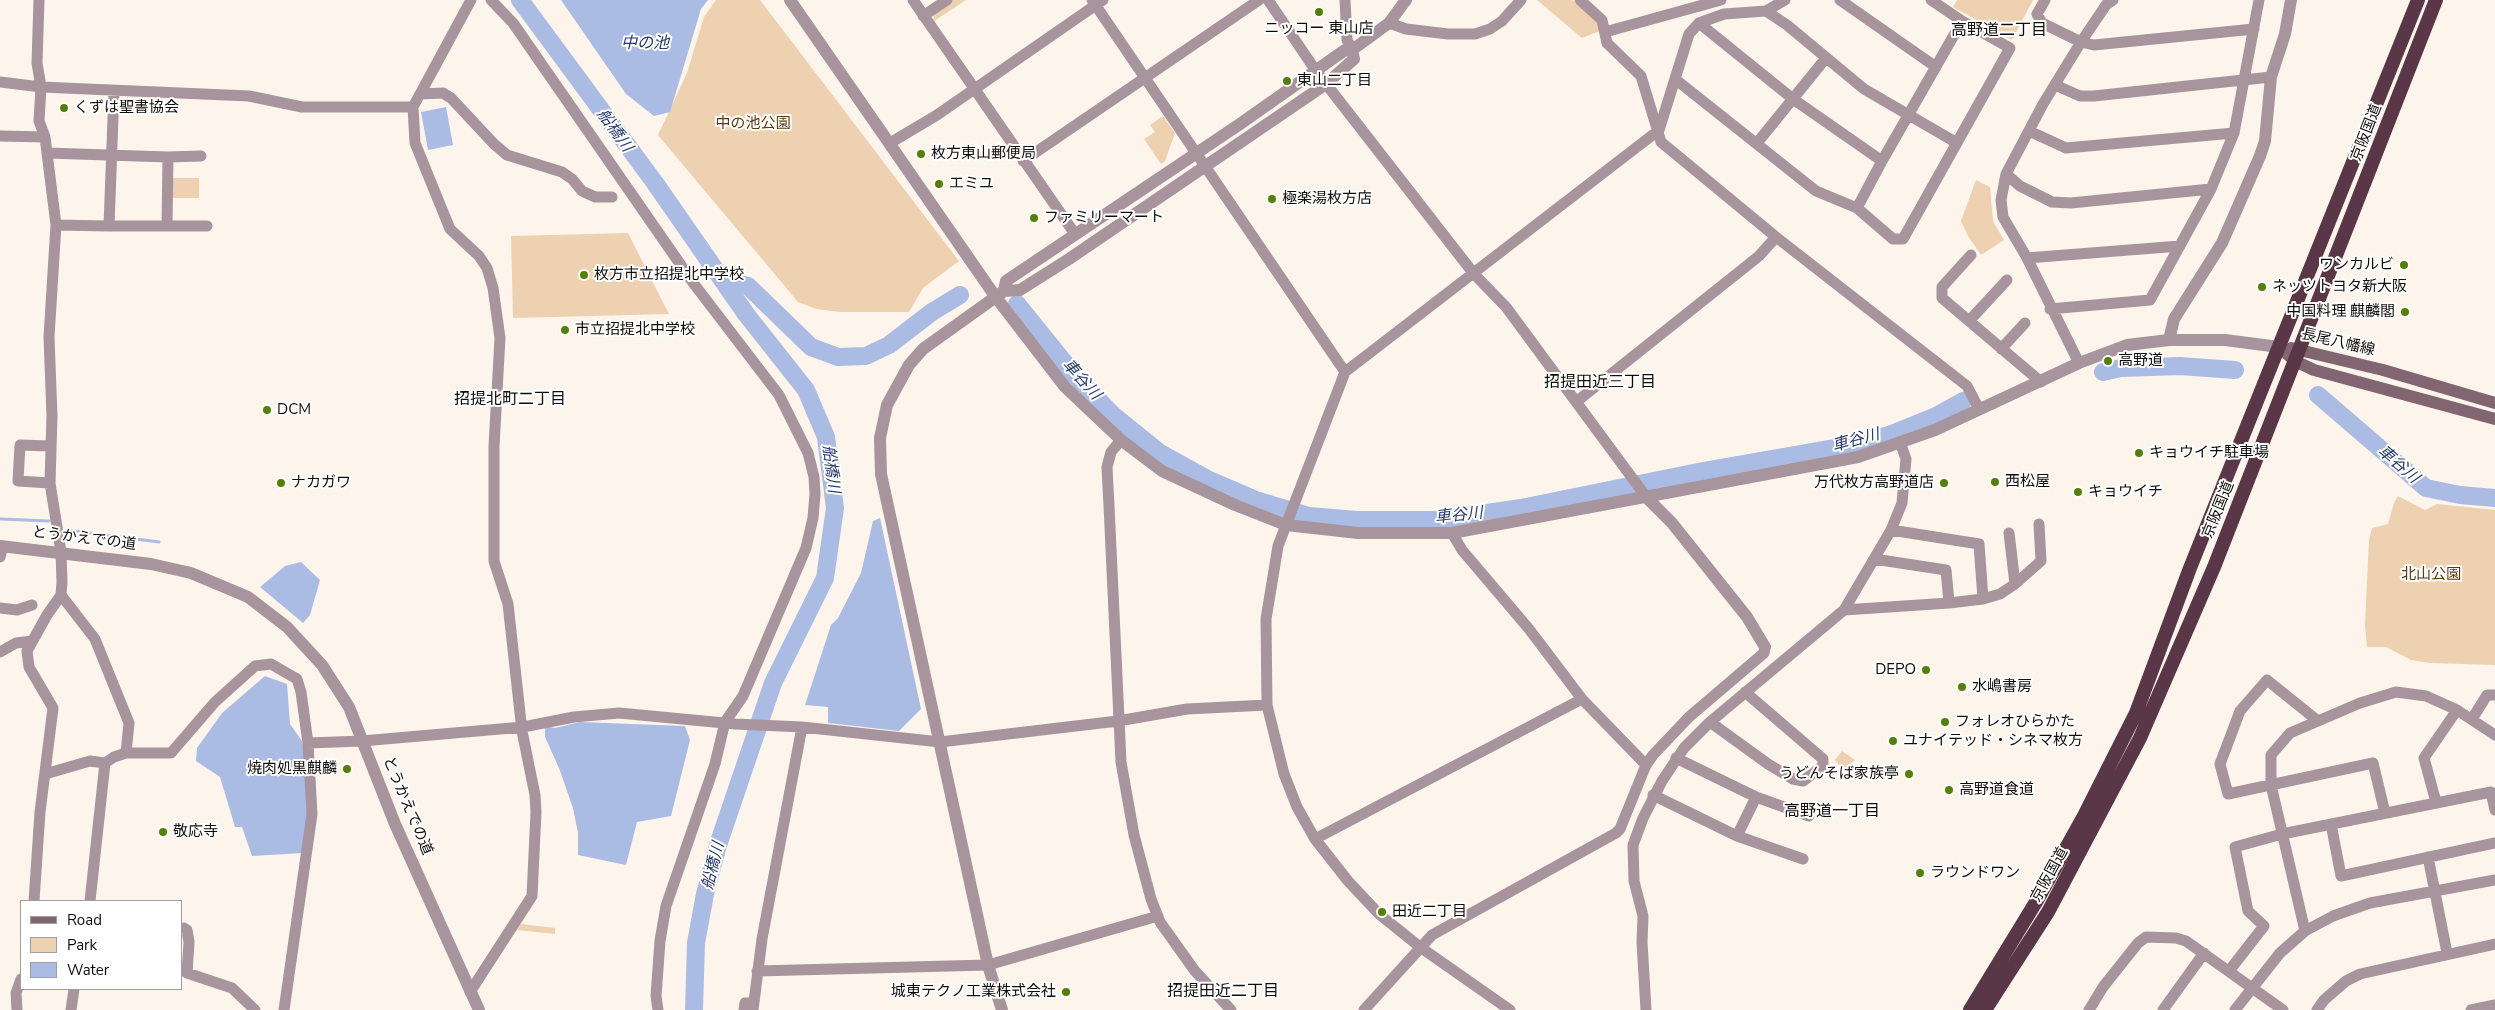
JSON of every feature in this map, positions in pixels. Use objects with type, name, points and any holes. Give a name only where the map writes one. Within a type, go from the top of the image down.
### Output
[{"type":"highway","name":"京阪国道","points":[[1970,1010],[2036,902],[2084,816],[2136,713],[2190,568],[2418,0]]},
{"type":"highway","name":"京阪国道","points":[[1985,1010],[2048,912],[2140,738],[2214,566],[2436,0]]},
{"type":"main road","name":"長尾八幡線","points":[[2279,347],[2298,355],[2495,403]]},
{"type":"main road","name":"長尾八幡線","points":[[2298,355],[2314,370],[2495,419]]},
{"type":"street","points":[[34,900],[40,812],[53,708],[29,667],[28,651],[32,641],[61,596],[61,552],[50,483],[52,416],[49,337],[56,225],[47,153],[39,121],[42,87],[36,64],[39,0]]},
{"type":"street","points":[[470,992],[532,896],[535,795],[523,727],[508,604],[494,561],[494,446],[500,338],[496,302],[487,268],[479,256],[450,229],[422,166],[415,143],[413,107],[471,0]]},
{"type":"street","points":[[491,0],[513,23],[694,284],[779,395],[808,453],[815,494],[813,518],[806,548],[730,723],[666,906],[656,987],[658,1010]]},
{"type":"street","points":[[913,0],[1023,161],[1062,212],[1075,234]]},
{"type":"street","points":[[923,16],[947,0]]},
{"type":"street","points":[[1023,161],[1259,0]]},
{"type":"street","points":[[1268,0],[1316,71],[1474,274],[1506,307],[1644,493],[1672,523],[1747,617],[1765,647],[1764,654],[1690,717],[1653,755],[1646,765],[1630,807],[1616,833],[1432,935],[1364,1010]]},
{"type":"street","points":[[1000,293],[1020,290],[1326,84],[1354,59],[1347,40],[1345,0]]},
{"type":"street","points":[[1002,1010],[988,965],[880,474],[880,438],[887,406],[910,365],[923,349],[1000,293],[1006,281],[1345,50],[1352,50],[1389,23],[1406,0]]},
{"type":"street","points":[[1389,23],[1406,29],[1448,34],[1475,34],[1496,25],[1522,0]]},
{"type":"street","points":[[1580,0],[1602,20],[1607,43],[1641,76],[1659,130],[1661,142],[1776,237],[1967,386],[1979,409]]},
{"type":"street","points":[[1605,32],[1721,0]]},
{"type":"street","points":[[1510,1010],[1420,947],[1379,914],[1348,881],[1315,838],[1297,806],[1284,774],[1267,705],[1266,620],[1278,546],[1346,372],[1659,130],[1688,34],[1699,23],[1724,14],[1766,11],[1785,0]]},
{"type":"street","points":[[1840,0],[1936,67]]},
{"type":"street","points":[[1675,79],[1816,191],[1857,208],[1893,238],[1903,239],[2010,48],[1962,21],[1931,0]]},
{"type":"street","points":[[2045,0],[2037,14],[2042,22],[2080,42],[2094,45],[2254,29]]},
{"type":"street","points":[[2080,363],[2050,309],[2027,258],[2003,217],[2001,200],[2006,174],[2028,131],[2080,42],[2106,5],[2114,0]]},
{"type":"street","points":[[2050,309],[2150,300],[2211,189],[2234,134],[2259,0]]},
{"type":"street","points":[[2169,340],[2174,319],[2222,243],[2260,156],[2268,125],[2271,77],[2285,34],[2291,0]]},
{"type":"street","points":[[793,1],[890,144],[1000,293],[1065,387],[1121,440],[1162,471],[1186,484],[1288,520],[1358,533],[1452,533],[1644,493],[1858,457],[1935,430],[2080,363],[2127,345],[2169,340],[2225,340],[2279,347]]},
{"type":"street","points":[[890,144],[937,116],[1097,2],[1204,166],[1346,372]]},
{"type":"street","points":[[1766,11],[1787,24],[1864,89],[1956,144]]},
{"type":"street","points":[[1857,208],[1962,21]]},
{"type":"street","points":[[1699,23],[1793,100],[1882,161]]},
{"type":"street","points":[[1757,143],[1826,58]]},
{"type":"street","points":[[2055,85],[2080,96],[2094,96],[2271,77]]},
{"type":"street","points":[[0,82],[42,87],[248,96],[302,107],[413,107]]},
{"type":"street","points":[[110,226],[114,91]]},
{"type":"street","points":[[420,94],[443,93],[507,155],[562,172],[572,179],[582,191],[595,197],[612,197]]},
{"type":"street","points":[[2028,131],[2066,148],[2234,134]]},
{"type":"street","points":[[0,136],[44,138]]},
{"type":"street","points":[[47,153],[168,157],[201,156]]},
{"type":"street","points":[[167,226],[168,157]]},
{"type":"street","points":[[2006,174],[2020,186],[2052,202],[2071,203],[2211,189]]},
{"type":"street","points":[[56,225],[207,226]]},
{"type":"street","points":[[1576,402],[1759,256],[1776,237]]},
{"type":"street","points":[[2027,258],[2180,246]]},
{"type":"street","points":[[1971,255],[1942,287],[1942,298],[2041,382]]},
{"type":"street","points":[[1969,321],[2007,280]]},
{"type":"street","points":[[2001,349],[2025,323]]},
{"type":"street","points":[[1121,440],[1111,452],[1107,467],[1121,762],[1134,835],[1151,899],[1158,916],[1195,971],[1232,1010]]},
{"type":"street","points":[[1646,1010],[1642,942],[1643,916],[1634,881],[1633,845],[1653,795],[1676,758],[1710,722],[1844,610],[1891,530],[1902,503],[1906,459],[1900,442]]},
{"type":"street","points":[[50,446],[20,445],[18,481],[50,483]]},
{"type":"street","points":[[1844,610],[1949,603],[1984,599],[2000,594],[2041,561],[2039,524]]},
{"type":"street","points":[[1891,530],[1978,544],[1984,599]]},
{"type":"street","points":[[1452,533],[1462,550],[1529,630],[1582,699],[1646,765]]},
{"type":"street","points":[[2009,533],[2014,584]]},
{"type":"street","name":"とうかえでの道","points":[[1,550],[61,552],[151,564],[191,573],[248,598],[287,627],[328,673],[349,707],[395,824],[476,1008]]},
{"type":"street","points":[[1874,559],[1946,570],[1949,603]]},
{"type":"street","points":[[61,596],[95,639],[129,723],[126,753]]},
{"type":"street","points":[[0,608],[18,610],[32,606]]},
{"type":"street","points":[[0,652],[16,644],[32,641]]},
{"type":"street","points":[[45,774],[90,761],[105,763],[114,757],[126,753],[144,755],[171,753],[216,702],[255,666],[271,664],[298,679],[308,743],[312,814],[284,1010]]},
{"type":"street","points":[[2318,721],[2267,680],[2240,711],[2220,764],[2228,794],[2373,763],[2385,813]]},
{"type":"street","points":[[1710,722],[1768,764],[1793,779],[1803,781],[1823,766],[1823,759],[1745,692]]},
{"type":"street","points":[[2305,932],[2271,785],[2271,755],[2290,733],[2360,703],[2396,692],[2426,696],[2457,710],[2495,735]]},
{"type":"street","points":[[2472,719],[2487,695],[2495,695]]},
{"type":"street","points":[[1315,838],[1582,699]]},
{"type":"street","points":[[308,743],[362,741],[523,727],[574,717],[619,713],[730,723],[802,727],[940,742],[1118,721],[1187,709],[1267,705]]},
{"type":"street","points":[[2436,802],[2424,758],[2457,710]]},
{"type":"street","points":[[750,1008],[802,727]]},
{"type":"street","points":[[1676,758],[1756,797],[1809,816]]},
{"type":"street","points":[[90,900],[105,763]]},
{"type":"street","points":[[2229,971],[2264,926],[2248,911],[2235,847],[2282,834],[2491,792],[2495,810]]},
{"type":"street","points":[[1653,795],[1737,836],[1803,859]]},
{"type":"street","points":[[1737,836],[1756,797]]},
{"type":"street","points":[[2331,824],[2341,876],[2495,843]]},
{"type":"street","points":[[2428,857],[2447,953]]},
{"type":"street","points":[[2234,1010],[2280,953],[2305,932],[2352,908],[2495,880]]},
{"type":"street","points":[[757,971],[988,965],[1158,916]]},
{"type":"street","points":[[184,928],[187,930],[189,942],[188,973],[232,988],[255,1010]]},
{"type":"street","points":[[2089,1010],[2102,987],[2138,943],[2146,937],[2176,938],[2186,941],[2283,1010]]},
{"type":"street","points":[[2316,1010],[2324,1000],[2346,981],[2360,974],[2447,953],[2495,944]]},
{"type":"street","points":[[2163,1010],[2204,953]]},
{"type":"street","points":[[17,1010],[16,993],[20,982]]},
{"type":"street","points":[[71,1010],[74,990]]},
{"type":"street","points":[[2471,1010],[2495,1005]]},
{"type":"green space","name":"中の池公園","points":[[716,0],[760,0],[959,261],[923,288],[909,312],[840,312],[816,309],[798,302],[658,135],[687,73],[704,17]]},
{"type":"green space","points":[[951,0],[966,0],[933,22],[934,15]]},
{"type":"green space","points":[[1537,0],[1572,0],[1597,20],[1600,31],[1582,38]]},
{"type":"green space","points":[[1957,0],[2033,0],[2012,40],[1953,7]]},
{"type":"green space","points":[[1163,116],[1175,133],[1165,161],[1161,164],[1144,139],[1155,132],[1150,125]]},
{"type":"green space","points":[[172,178],[199,178],[199,198],[172,198]]},
{"type":"green space","points":[[1976,180],[1990,187],[1993,221],[2004,240],[1981,255],[1968,236],[1961,221]]},
{"type":"green space","points":[[628,233],[669,314],[513,318],[511,236]]},
{"type":"green space","name":"北山公園","points":[[2398,496],[2425,510],[2437,504],[2495,510],[2495,665],[2430,663],[2411,660],[2386,647],[2367,647],[2365,625],[2369,540],[2372,528],[2388,524]]},
{"type":"green space","points":[[1842,751],[1855,760],[1843,770],[1835,760]]},
{"type":"green space","points":[[521,924],[555,928],[555,934],[517,930]]},
{"type":"water","name":"中の池","points":[[561,0],[708,0],[701,9],[670,112],[654,116],[626,94]]},
{"type":"water","points":[[446,107],[453,145],[428,150],[421,112]]},
{"type":"water","points":[[880,518],[921,709],[899,731],[828,723],[828,707],[805,705],[831,625],[838,618],[861,573],[873,521]]},
{"type":"water","points":[[301,562],[320,580],[310,615],[303,623],[260,587],[285,566]]},
{"type":"water","points":[[265,676],[287,684],[290,724],[302,741],[308,771],[310,829],[302,853],[252,856],[242,827],[235,827],[220,777],[196,761],[197,748],[222,713]]},
{"type":"water","points":[[580,722],[685,726],[690,740],[671,816],[637,822],[626,865],[578,855],[578,833],[573,808],[559,768],[545,737],[545,726],[555,728]]},
{"type":"waterway","name":"船橋川","points":[[520,0],[655,183],[746,314],[806,390],[826,437],[835,508],[825,578],[773,683],[718,845],[705,894],[696,943],[694,1010]]},
{"type":"waterway","name":"車谷川","points":[[723,280],[748,286],[811,347],[838,357],[866,356],[889,345],[932,312],[960,295]]},
{"type":"waterway","name":"車谷川","points":[[1017,304],[1076,377],[1113,415],[1160,453],[1207,479],[1256,500],[1309,516],[1357,520],[1440,520],[1521,508],[1703,471],[1857,444],[1889,435],[1936,416],[1963,401]]},
{"type":"waterway","name":"車谷川","points":[[2103,372],[2121,368],[2180,366],[2235,370]]},
{"type":"waterway","name":"車谷川","points":[[2318,395],[2426,488],[2460,495],[2495,498]]},
{"type":"waterway","points":[[0,519],[49,521]]},
{"type":"waterway","points":[[67,530],[159,542]]},
{"type":"place","name":"ニッコー 東山店","points":[[1319,12]]},
{"type":"place","name":"東山二丁目","points":[[1287,81]]},
{"type":"place","name":"くずは聖書協会","points":[[64,108]]},
{"type":"place","name":"枚方東山郵便局","points":[[921,154]]},
{"type":"place","name":"エミユ","points":[[939,184]]},
{"type":"place","name":"極楽湯枚方店","points":[[1272,199]]},
{"type":"place","name":"ファミリーマート","points":[[1034,218]]},
{"type":"place","name":"ワンカルビ","points":[[2404,265]]},
{"type":"place","name":"枚方市立招提北中学校","points":[[584,275]]},
{"type":"place","name":"ネッツトヨタ新大阪","points":[[2262,287]]},
{"type":"place","name":"中国料理 麒麟閣","points":[[2405,312]]},
{"type":"place","name":"市立招提北中学校","points":[[565,330]]},
{"type":"place","name":"高野道","points":[[2108,361]]},
{"type":"place","name":"DCM","points":[[267,410]]},
{"type":"place","name":"キョウイチ駐車場","points":[[2139,453]]},
{"type":"place","name":"西松屋","points":[[1995,482]]},
{"type":"place","name":"ナカガワ","points":[[281,483]]},
{"type":"place","name":"万代枚方高野道店","points":[[1944,483]]},
{"type":"place","name":"キョウイチ","points":[[2078,492]]},
{"type":"place","name":"DEPO","points":[[1926,670]]},
{"type":"place","name":"水嶋書房","points":[[1962,687]]},
{"type":"place","name":"フォレオひらかた","points":[[1945,722]]},
{"type":"place","name":"ユナイテッド・シネマ枚方","points":[[1893,741]]},
{"type":"place","name":"焼肉処黒麒麟","points":[[347,769]]},
{"type":"place","name":"うどんそば家族亭","points":[[1909,774]]},
{"type":"place","name":"高野道食道","points":[[1949,790]]},
{"type":"place","name":"敬応寺","points":[[163,832]]},
{"type":"place","name":"ラウンドワン","points":[[1920,873]]},
{"type":"place","name":"田近二丁目","points":[[1382,912]]},
{"type":"place","name":"城東テクノ工業株式会社","points":[[1066,992]]},
{"type":"district","name":"高野道二丁目","points":[[1999,31]]},
{"type":"district","name":"招提田近三丁目","points":[[1600,383]]},
{"type":"district","name":"招提北町二丁目","points":[[510,400]]},
{"type":"district","name":"高野道一丁目","points":[[1832,812]]},
{"type":"district","name":"招提田近二丁目","points":[[1223,992]]}]
